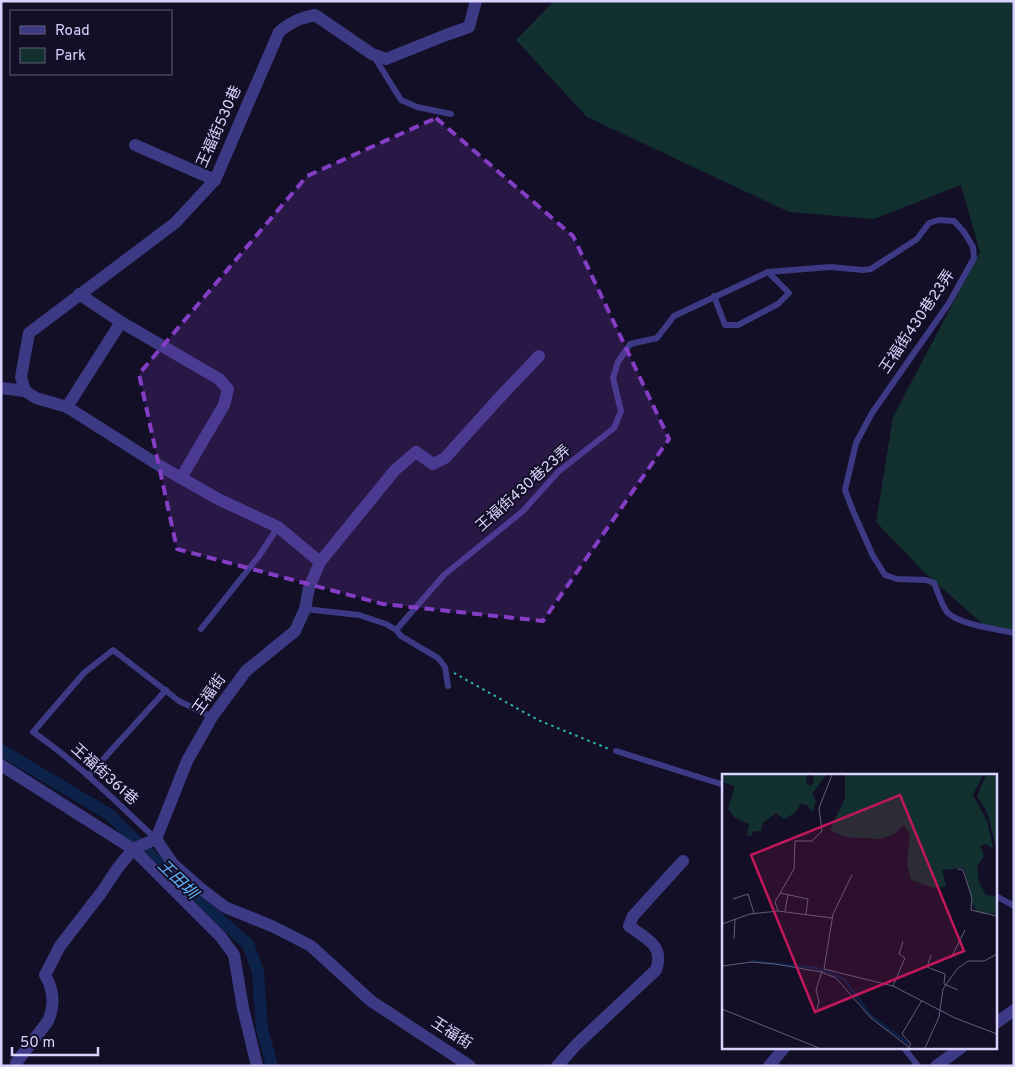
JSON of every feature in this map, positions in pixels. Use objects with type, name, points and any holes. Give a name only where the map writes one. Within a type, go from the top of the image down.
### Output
[{"type":"street","points":[[372,54],[386,59],[469,27],[476,1]]},
{"type":"street","name":"王福街530巷","points":[[25,391],[21,377],[29,333],[175,223],[215,180],[279,32],[301,17],[315,15],[372,54]]},
{"type":"street","points":[[135,145],[215,180]]},
{"type":"street","points":[[79,294],[121,322],[219,379],[228,389],[224,405],[181,478]]},
{"type":"street","points":[[67,407],[121,322]]},
{"type":"street","name":"王福街","points":[[470,1066],[371,1001],[312,946],[274,927],[225,907],[173,864],[156,839],[188,761],[212,717],[246,671],[295,631],[306,609],[310,588],[320,562],[396,470],[416,452],[433,464],[445,458],[539,356]]},
{"type":"street","points":[[1,388],[25,391],[36,398],[67,407],[181,478],[218,499],[278,527],[320,562]]},
{"type":"street","points":[[1,766],[133,849],[221,937],[234,955],[257,1066]]},
{"type":"street","points":[[16,1063],[48,1021],[51,1014],[53,1005],[50,984],[45,975],[60,946],[133,849],[156,839]]},
{"type":"street","points":[[556,1066],[576,1044],[656,970],[660,960],[659,953],[650,940],[629,926],[633,916],[682,862]]},
{"type":"street","points":[[998,1022],[1014,1010]]},
{"type":"street","points":[[769,1066],[782,1050]]},
{"type":"street","points":[[936,1066],[957,1050]]},
{"type":"lane","points":[[372,54],[401,100],[417,107],[451,114]]},
{"type":"lane","name":"王福街430巷23弄","points":[[396,630],[444,575],[523,511],[558,472],[614,428],[621,411],[613,378],[618,362],[630,344],[657,338],[674,316],[768,272],[830,267],[862,270],[871,268],[917,239],[929,223],[939,220],[954,222],[964,232],[973,247],[974,258],[950,303],[872,413],[856,443],[845,490],[873,556],[885,575],[897,580],[926,580],[934,583],[948,612],[972,623],[1014,633]]},
{"type":"lane","points":[[714,296],[725,325],[738,325],[778,304],[789,293],[768,272]]},
{"type":"lane","points":[[201,629],[259,556],[278,527]]},
{"type":"lane","points":[[306,609],[359,615],[396,630],[401,636],[438,658],[445,667],[448,686]]},
{"type":"lane","name":"王福街361巷","points":[[156,839],[88,776],[50,743],[33,732],[84,673],[113,650],[166,690]]},
{"type":"lane","points":[[88,776],[166,690],[179,701],[212,717]]},
{"type":"lane","points":[[616,751],[722,784]]},
{"type":"lane","points":[[998,897],[1014,906]]},
{"type":"lane","points":[[906,1050],[918,1066]]},
{"type":"path","points":[[445,667],[538,720],[616,751]]},
{"type":"highlighted area","points":[[436,118],[573,236],[669,439],[543,621],[383,604],[177,549],[139,374],[307,176]]},
{"type":"green space","points":[[554,1],[1014,1],[1014,630],[985,626],[925,573],[876,522],[893,417],[980,252],[961,185],[874,219],[789,212],[587,117],[516,40]]},
{"type":"waterway","name":"王田圳","points":[[1,750],[110,815],[186,890],[248,944],[258,972],[262,1029],[272,1066]]}]
